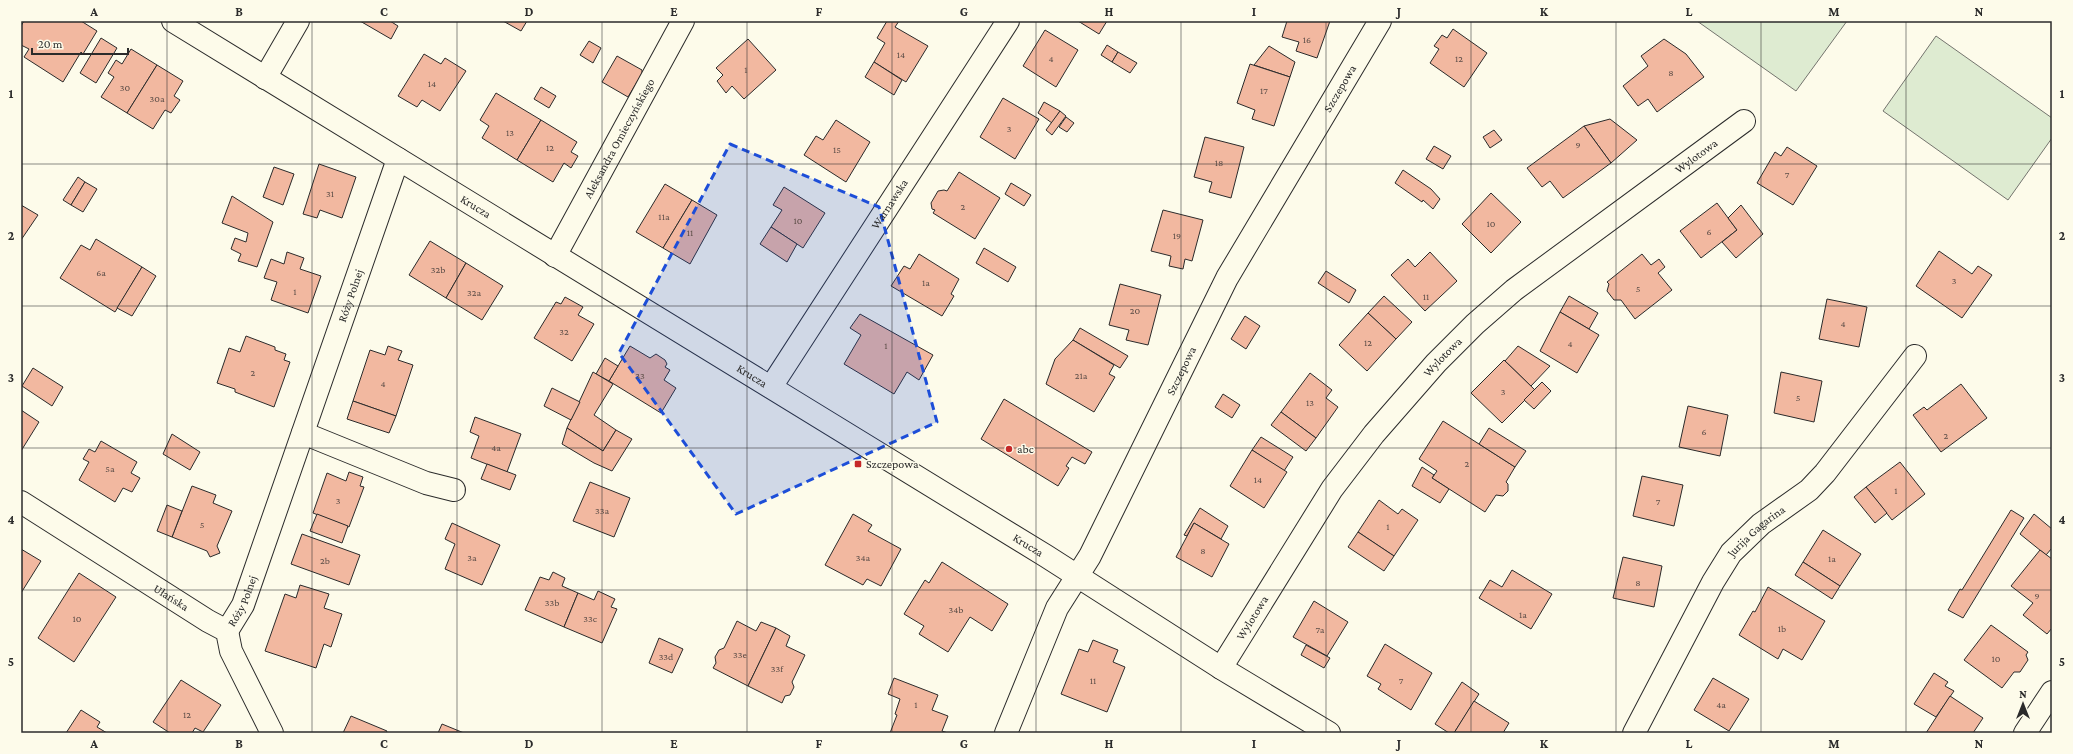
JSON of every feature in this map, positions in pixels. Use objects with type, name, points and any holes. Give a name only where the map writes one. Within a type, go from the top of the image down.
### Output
[{"type":"street","name":"Krucza","points":[[173,21],[771,387],[1077,576],[1221,668],[1329,733]]},
{"type":"street","points":[[265,78],[298,21]]},
{"type":"street","name":"Aleksandra Omieczyńskiego","points":[[555,256],[683,21]]},
{"type":"street","name":"Warnawska","points":[[771,387],[1008,21]]},
{"type":"street","name":"Szczepowa","points":[[1006,733],[1057,608],[1090,556],[1227,278],[1380,21]]},
{"type":"street","name":"Wylotowa","points":[[1221,668],[1301,537],[1340,478],[1374,434],[1436,363],[1475,324],[1514,290],[1744,121]]},
{"type":"street","name":"Róży Polnej","points":[[227,631],[243,605],[398,159]]},
{"type":"street","name":"Jurija Gagarina","points":[[1634,733],[1713,582],[1731,553],[1761,524],[1810,490],[1825,473],[1914,356]]},
{"type":"street","points":[[303,433],[426,483],[454,490]]},
{"type":"street","name":"Ułańska","points":[[21,502],[208,621],[227,631]]},
{"type":"street","points":[[227,631],[231,651],[272,733]]},
{"type":"street","points":[[2025,733],[2052,692]]},
{"type":"highlighted area","points":[[730,144],[879,207],[937,422],[736,514],[619,353]]},
{"type":"green space","points":[[1697,21],[1847,21],[1796,91]]},
{"type":"green space","points":[[1936,36],[2052,118],[2052,138],[2008,200],[1883,111]]},
{"type":"building","points":[[24,21],[81,21],[97,31],[83,54],[81,52],[63,82],[24,57],[29,49],[21,45],[21,26]]},
{"type":"building","points":[[360,21],[390,21],[398,26],[391,39]]},
{"type":"building","points":[[503,21],[527,21],[521,31]]},
{"type":"building","points":[[887,21],[899,21],[895,27],[928,46],[906,82],[874,62],[885,43],[877,38]]},
{"type":"building","points":[[1078,21],[1107,21],[1099,34]]},
{"type":"building","points":[[1287,21],[1330,21],[1317,58],[1296,51],[1299,42],[1282,37]]},
{"type":"building","points":[[1453,29],[1487,53],[1464,87],[1430,63],[1439,49],[1434,46],[1442,35],[1447,38]]},
{"type":"building","points":[[1045,30],[1078,50],[1056,87],[1023,66]]},
{"type":"building","points":[[101,38],[117,48],[96,83],[80,73]]},
{"type":"building","points":[[748,39],[776,70],[744,99],[732,86],[726,93],[717,81],[723,75],[716,68]]},
{"type":"building","points":[[1664,39],[1686,54],[1704,77],[1657,112],[1648,99],[1638,106],[1623,86],[1648,66],[1641,56]]},
{"type":"building","points":[[589,41],[601,48],[593,63],[580,55]]},
{"type":"building","points":[[1107,45],[1118,52],[1112,62],[1101,55]]},
{"type":"building","points":[[1269,46],[1295,62],[1290,77],[1254,65]]},
{"type":"building","points":[[131,49],[157,65],[127,113],[101,97],[114,77],[108,73],[116,60],[122,64]]},
{"type":"building","points":[[1118,52],[1137,63],[1130,73],[1112,62]]},
{"type":"building","points":[[424,54],[441,64],[445,58],[466,71],[440,111],[422,100],[417,107],[398,96]]},
{"type":"building","points":[[617,56],[642,70],[642,74],[628,97],[602,82]]},
{"type":"building","points":[[874,62],[902,80],[894,95],[865,77]]},
{"type":"building","points":[[1250,64],[1290,77],[1274,126],[1252,119],[1255,110],[1237,103]]},
{"type":"building","points":[[157,65],[183,81],[174,96],[180,100],[171,113],[165,110],[153,129],[127,113]]},
{"type":"building","points":[[541,87],[556,96],[549,108],[534,99]]},
{"type":"building","points":[[496,93],[541,120],[517,160],[482,138],[489,126],[480,120]]},
{"type":"building","points":[[1003,98],[1039,119],[1015,159],[980,137]]},
{"type":"building","points":[[1044,102],[1060,111],[1052,123],[1038,113]]},
{"type":"building","points":[[1060,111],[1066,116],[1052,135],[1046,130]]},
{"type":"building","points":[[1066,117],[1074,123],[1067,132],[1059,127]]},
{"type":"building","points":[[1610,119],[1637,140],[1611,163],[1584,126]]},
{"type":"building","points":[[541,120],[577,142],[571,152],[578,156],[571,168],[564,163],[553,182],[517,160]]},
{"type":"building","points":[[836,120],[870,142],[846,182],[804,155],[816,136],[823,140]]},
{"type":"building","points":[[1584,126],[1611,163],[1563,198],[1550,181],[1542,187],[1527,168]]},
{"type":"building","points":[[1494,130],[1502,140],[1490,148],[1483,137]]},
{"type":"building","points":[[1205,137],[1244,147],[1231,198],[1209,192],[1212,182],[1194,177]]},
{"type":"building","points":[[1434,146],[1451,156],[1443,169],[1426,159]]},
{"type":"building","points":[[1787,147],[1817,166],[1793,205],[1757,183],[1775,152],[1781,156]]},
{"type":"building","points":[[319,164],[356,177],[342,218],[320,210],[317,218],[303,214]]},
{"type":"building","points":[[274,167],[294,174],[283,205],[263,197]]},
{"type":"building","points":[[1403,170],[1431,189],[1440,199],[1433,209],[1423,200],[1422,202],[1395,183]]},
{"type":"building","points":[[959,172],[1000,198],[975,239],[933,213],[935,210],[932,209],[931,203],[938,191],[947,191]]},
{"type":"building","points":[[78,177],[85,182],[71,205],[63,200]]},
{"type":"building","points":[[85,182],[97,189],[83,212],[71,205]]},
{"type":"building","points":[[1011,183],[1031,195],[1024,206],[1005,194]]},
{"type":"building","points":[[665,184],[692,200],[663,248],[636,232]]},
{"type":"building","points":[[784,187],[825,213],[803,248],[771,227],[782,210],[773,205]]},
{"type":"building","points":[[1491,193],[1521,222],[1491,253],[1462,224]]},
{"type":"building","points":[[232,196],[273,222],[257,267],[238,261],[241,254],[231,249],[235,238],[246,242],[248,233],[222,223]]},
{"type":"building","points":[[692,200],[717,215],[690,264],[663,248]]},
{"type":"building","points":[[1717,203],[1737,230],[1701,258],[1680,231]]},
{"type":"building","points":[[21,205],[38,215],[21,240]]},
{"type":"building","points":[[1741,205],[1763,234],[1736,258],[1722,242],[1737,230],[1728,218]]},
{"type":"building","points":[[1163,210],[1203,220],[1192,261],[1185,259],[1183,269],[1169,266],[1171,256],[1151,251]]},
{"type":"building","points":[[771,227],[797,244],[787,262],[760,244]]},
{"type":"building","points":[[96,239],[142,267],[115,312],[60,278],[81,245],[90,250]]},
{"type":"building","points":[[430,241],[466,263],[446,298],[409,275]]},
{"type":"building","points":[[984,248],[1016,267],[1008,282],[976,263]]},
{"type":"building","points":[[1939,251],[1972,274],[1978,266],[1992,275],[1962,318],[1916,286]]},
{"type":"building","points":[[287,252],[304,258],[300,269],[321,276],[308,313],[271,300],[277,282],[264,278],[271,259],[284,264]]},
{"type":"building","points":[[1430,252],[1457,281],[1425,311],[1391,275],[1408,259],[1415,267]]},
{"type":"building","points":[[919,254],[959,279],[951,294],[954,296],[942,316],[891,286],[904,266],[910,269]]},
{"type":"building","points":[[1642,254],[1651,265],[1659,259],[1665,267],[1658,273],[1672,290],[1635,319],[1621,300],[1614,300],[1607,291],[1609,284],[1607,282]]},
{"type":"building","points":[[466,263],[503,286],[482,320],[446,298]]},
{"type":"building","points":[[142,267],[156,276],[132,316],[117,308]]},
{"type":"building","points":[[1326,271],[1356,290],[1349,303],[1318,283]]},
{"type":"building","points":[[1120,284],[1161,295],[1148,345],[1126,340],[1129,330],[1109,325]]},
{"type":"building","points":[[1384,296],[1412,322],[1396,339],[1368,313]]},
{"type":"building","points":[[1569,296],[1598,313],[1589,329],[1560,312]]},
{"type":"building","points":[[565,297],[583,307],[578,315],[594,324],[572,361],[534,338],[556,302],[561,304]]},
{"type":"building","points":[[1827,299],[1867,307],[1859,347],[1819,339]]},
{"type":"building","points":[[1560,312],[1599,335],[1577,373],[1540,351]]},
{"type":"building","points":[[1368,313],[1396,339],[1367,371],[1339,345]]},
{"type":"building","points":[[860,314],[933,355],[919,380],[907,372],[894,394],[844,364],[861,335],[850,328]]},
{"type":"building","points":[[1245,316],[1260,326],[1246,349],[1231,339]]},
{"type":"building","points":[[1080,328],[1128,356],[1120,368],[1073,340]]},
{"type":"building","points":[[246,336],[275,347],[275,350],[286,354],[284,360],[290,362],[274,407],[235,392],[235,389],[217,383],[229,348],[240,352]]},
{"type":"building","points":[[1073,340],[1114,365],[1109,374],[1115,377],[1094,412],[1046,384],[1055,359]]},
{"type":"building","points":[[388,346],[402,351],[398,360],[413,365],[396,416],[353,401],[370,350],[385,355]]},
{"type":"building","points":[[630,346],[650,358],[656,354],[665,360],[667,364],[665,367],[670,370],[664,380],[676,388],[661,413],[609,381]]},
{"type":"building","points":[[1518,346],[1550,366],[1531,386],[1505,361]]},
{"type":"building","points":[[605,358],[618,366],[609,381],[596,374]]},
{"type":"building","points":[[1504,360],[1535,390],[1502,423],[1471,393]]},
{"type":"building","points":[[33,368],[63,387],[52,406],[22,386]]},
{"type":"building","points":[[593,372],[613,384],[594,415],[616,430],[603,451],[567,428]]},
{"type":"building","points":[[1781,372],[1822,381],[1814,422],[1774,413]]},
{"type":"building","points":[[1310,373],[1332,390],[1326,398],[1338,407],[1316,438],[1281,412]]},
{"type":"building","points":[[1542,382],[1551,391],[1534,409],[1524,400]]},
{"type":"building","points":[[1961,384],[1987,418],[1941,452],[1913,415],[1924,407],[1927,410]]},
{"type":"building","points":[[552,388],[580,402],[571,420],[544,406]]},
{"type":"building","points":[[1223,394],[1240,405],[1232,418],[1215,407]]},
{"type":"building","points":[[1004,399],[1092,452],[1085,464],[1072,457],[1066,466],[1069,468],[1058,486],[981,439]]},
{"type":"building","points":[[353,401],[396,416],[389,433],[347,419]]},
{"type":"building","points":[[1688,406],[1728,415],[1720,456],[1679,447]]},
{"type":"building","points":[[21,410],[39,422],[21,451]]},
{"type":"building","points":[[1281,412],[1316,438],[1306,451],[1271,425]]},
{"type":"building","points":[[475,417],[521,434],[507,472],[471,458],[479,436],[470,432]]},
{"type":"building","points":[[1443,421],[1515,467],[1506,482],[1508,484],[1508,491],[1503,496],[1496,495],[1485,512],[1432,478],[1437,471],[1419,459]]},
{"type":"building","points":[[567,428],[603,451],[616,430],[632,439],[612,471],[594,463],[562,444]]},
{"type":"building","points":[[1489,428],[1526,451],[1515,467],[1479,444]]},
{"type":"building","points":[[172,434],[200,452],[190,470],[163,454]]},
{"type":"building","points":[[1261,437],[1293,457],[1284,471],[1252,450]]},
{"type":"building","points":[[101,441],[137,462],[131,473],[140,478],[132,492],[123,488],[115,502],[79,480],[89,462],[83,459],[89,449],[95,452]]},
{"type":"building","points":[[1252,450],[1287,472],[1264,508],[1230,486]]},
{"type":"building","points":[[1900,462],[1925,494],[1892,520],[1866,487]]},
{"type":"building","points":[[487,464],[516,475],[510,490],[481,479]]},
{"type":"building","points":[[1422,467],[1434,475],[1432,478],[1449,489],[1440,503],[1412,486]]},
{"type":"building","points":[[349,472],[363,477],[360,486],[364,487],[349,527],[313,513],[327,473],[346,481]]},
{"type":"building","points":[[1642,476],[1683,485],[1674,526],[1633,516]]},
{"type":"building","points":[[590,482],[630,498],[614,537],[573,521]]},
{"type":"building","points":[[192,486],[216,495],[213,503],[232,511],[217,546],[220,553],[210,557],[207,551],[172,537]]},
{"type":"building","points":[[1866,487],[1887,513],[1875,523],[1854,497]]},
{"type":"building","points":[[1379,500],[1398,514],[1402,509],[1418,520],[1394,556],[1358,532]]},
{"type":"building","points":[[167,505],[182,511],[172,537],[157,531]]},
{"type":"building","points":[[1200,508],[1228,526],[1221,539],[1194,523],[1187,536],[1184,535]]},
{"type":"building","points":[[2011,510],[2024,518],[1963,618],[1948,610],[1960,589],[1962,590]]},
{"type":"building","points":[[317,514],[348,526],[342,543],[310,531]]},
{"type":"building","points":[[853,514],[872,525],[868,531],[901,549],[881,586],[867,579],[863,585],[825,565]]},
{"type":"building","points":[[2034,514],[2052,529],[2052,548],[2046,555],[2020,534]]},
{"type":"building","points":[[452,523],[500,545],[482,585],[445,569],[455,544],[445,539]]},
{"type":"building","points":[[1194,523],[1229,544],[1212,577],[1176,557]]},
{"type":"building","points":[[1823,530],[1861,554],[1840,586],[1803,562]]},
{"type":"building","points":[[1358,532],[1394,556],[1384,571],[1348,547]]},
{"type":"building","points":[[302,534],[360,555],[349,585],[291,564]]},
{"type":"building","points":[[21,549],[41,561],[21,593]]},
{"type":"building","points":[[2040,550],[2052,559],[2052,628],[2047,634],[2023,615],[2033,603],[2011,586]]},
{"type":"building","points":[[1623,557],[1662,566],[1654,607],[1613,598]]},
{"type":"building","points":[[942,562],[1008,604],[992,631],[970,617],[948,652],[919,634],[924,626],[904,614],[925,580],[929,583]]},
{"type":"building","points":[[1803,562],[1840,586],[1832,599],[1795,575]]},
{"type":"building","points":[[1512,570],[1552,594],[1531,629],[1479,598],[1490,580],[1502,587]]},
{"type":"building","points":[[553,572],[565,578],[562,586],[578,593],[564,627],[525,610],[540,577],[549,580]]},
{"type":"building","points":[[79,573],[116,597],[74,662],[38,638]]},
{"type":"building","points":[[300,585],[329,594],[324,608],[342,614],[331,647],[324,644],[316,668],[265,651],[285,594],[296,598]]},
{"type":"building","points":[[1768,587],[1825,621],[1802,660],[1783,649],[1778,659],[1739,635],[1753,611],[1755,612]]},
{"type":"building","points":[[598,591],[615,599],[611,607],[617,609],[602,643],[564,627],[578,593],[594,600]]},
{"type":"building","points":[[1314,601],[1348,622],[1327,656],[1293,637]]},
{"type":"building","points":[[737,621],[756,631],[761,622],[776,628],[748,686],[713,668],[716,663],[715,657],[719,650],[724,648]]},
{"type":"building","points":[[1991,625],[2028,652],[2026,655],[2028,660],[2020,672],[2014,672],[2002,688],[1964,660]]},
{"type":"building","points":[[776,628],[790,636],[786,646],[805,655],[792,682],[794,687],[790,695],[785,696],[782,703],[748,686]]},
{"type":"building","points":[[659,638],[683,649],[672,673],[649,663]]},
{"type":"building","points":[[1093,640],[1118,650],[1113,662],[1125,667],[1107,712],[1061,694],[1079,649],[1088,652]]},
{"type":"building","points":[[1385,644],[1432,673],[1411,710],[1378,689],[1381,684],[1367,676]]},
{"type":"building","points":[[1306,645],[1330,658],[1324,668],[1301,655]]},
{"type":"building","points":[[1934,673],[1948,682],[1945,686],[1954,691],[1936,717],[1914,704]]},
{"type":"building","points":[[894,678],[938,695],[932,710],[948,716],[942,731],[948,733],[890,733],[897,715],[895,714],[900,699],[888,694]]},
{"type":"building","points":[[1713,678],[1749,699],[1729,731],[1694,710]]},
{"type":"building","points":[[181,680],[221,705],[203,732],[195,728],[192,733],[170,733],[153,722]]},
{"type":"building","points":[[1462,682],[1479,694],[1454,733],[1449,733],[1435,724]]},
{"type":"building","points":[[1950,696],[1983,718],[1973,733],[1926,733]]},
{"type":"building","points":[[1474,701],[1509,723],[1503,733],[1454,733]]},
{"type":"building","points":[[81,710],[100,722],[97,727],[107,733],[66,733]]},
{"type":"building","points":[[351,716],[387,731],[386,733],[343,733]]},
{"type":"building","points":[[442,724],[464,733],[438,733]]},
{"type":"place","name":"abc","points":[[1009,449]]},
{"type":"place","name":"Szczepowa","points":[[858,464]]}]
